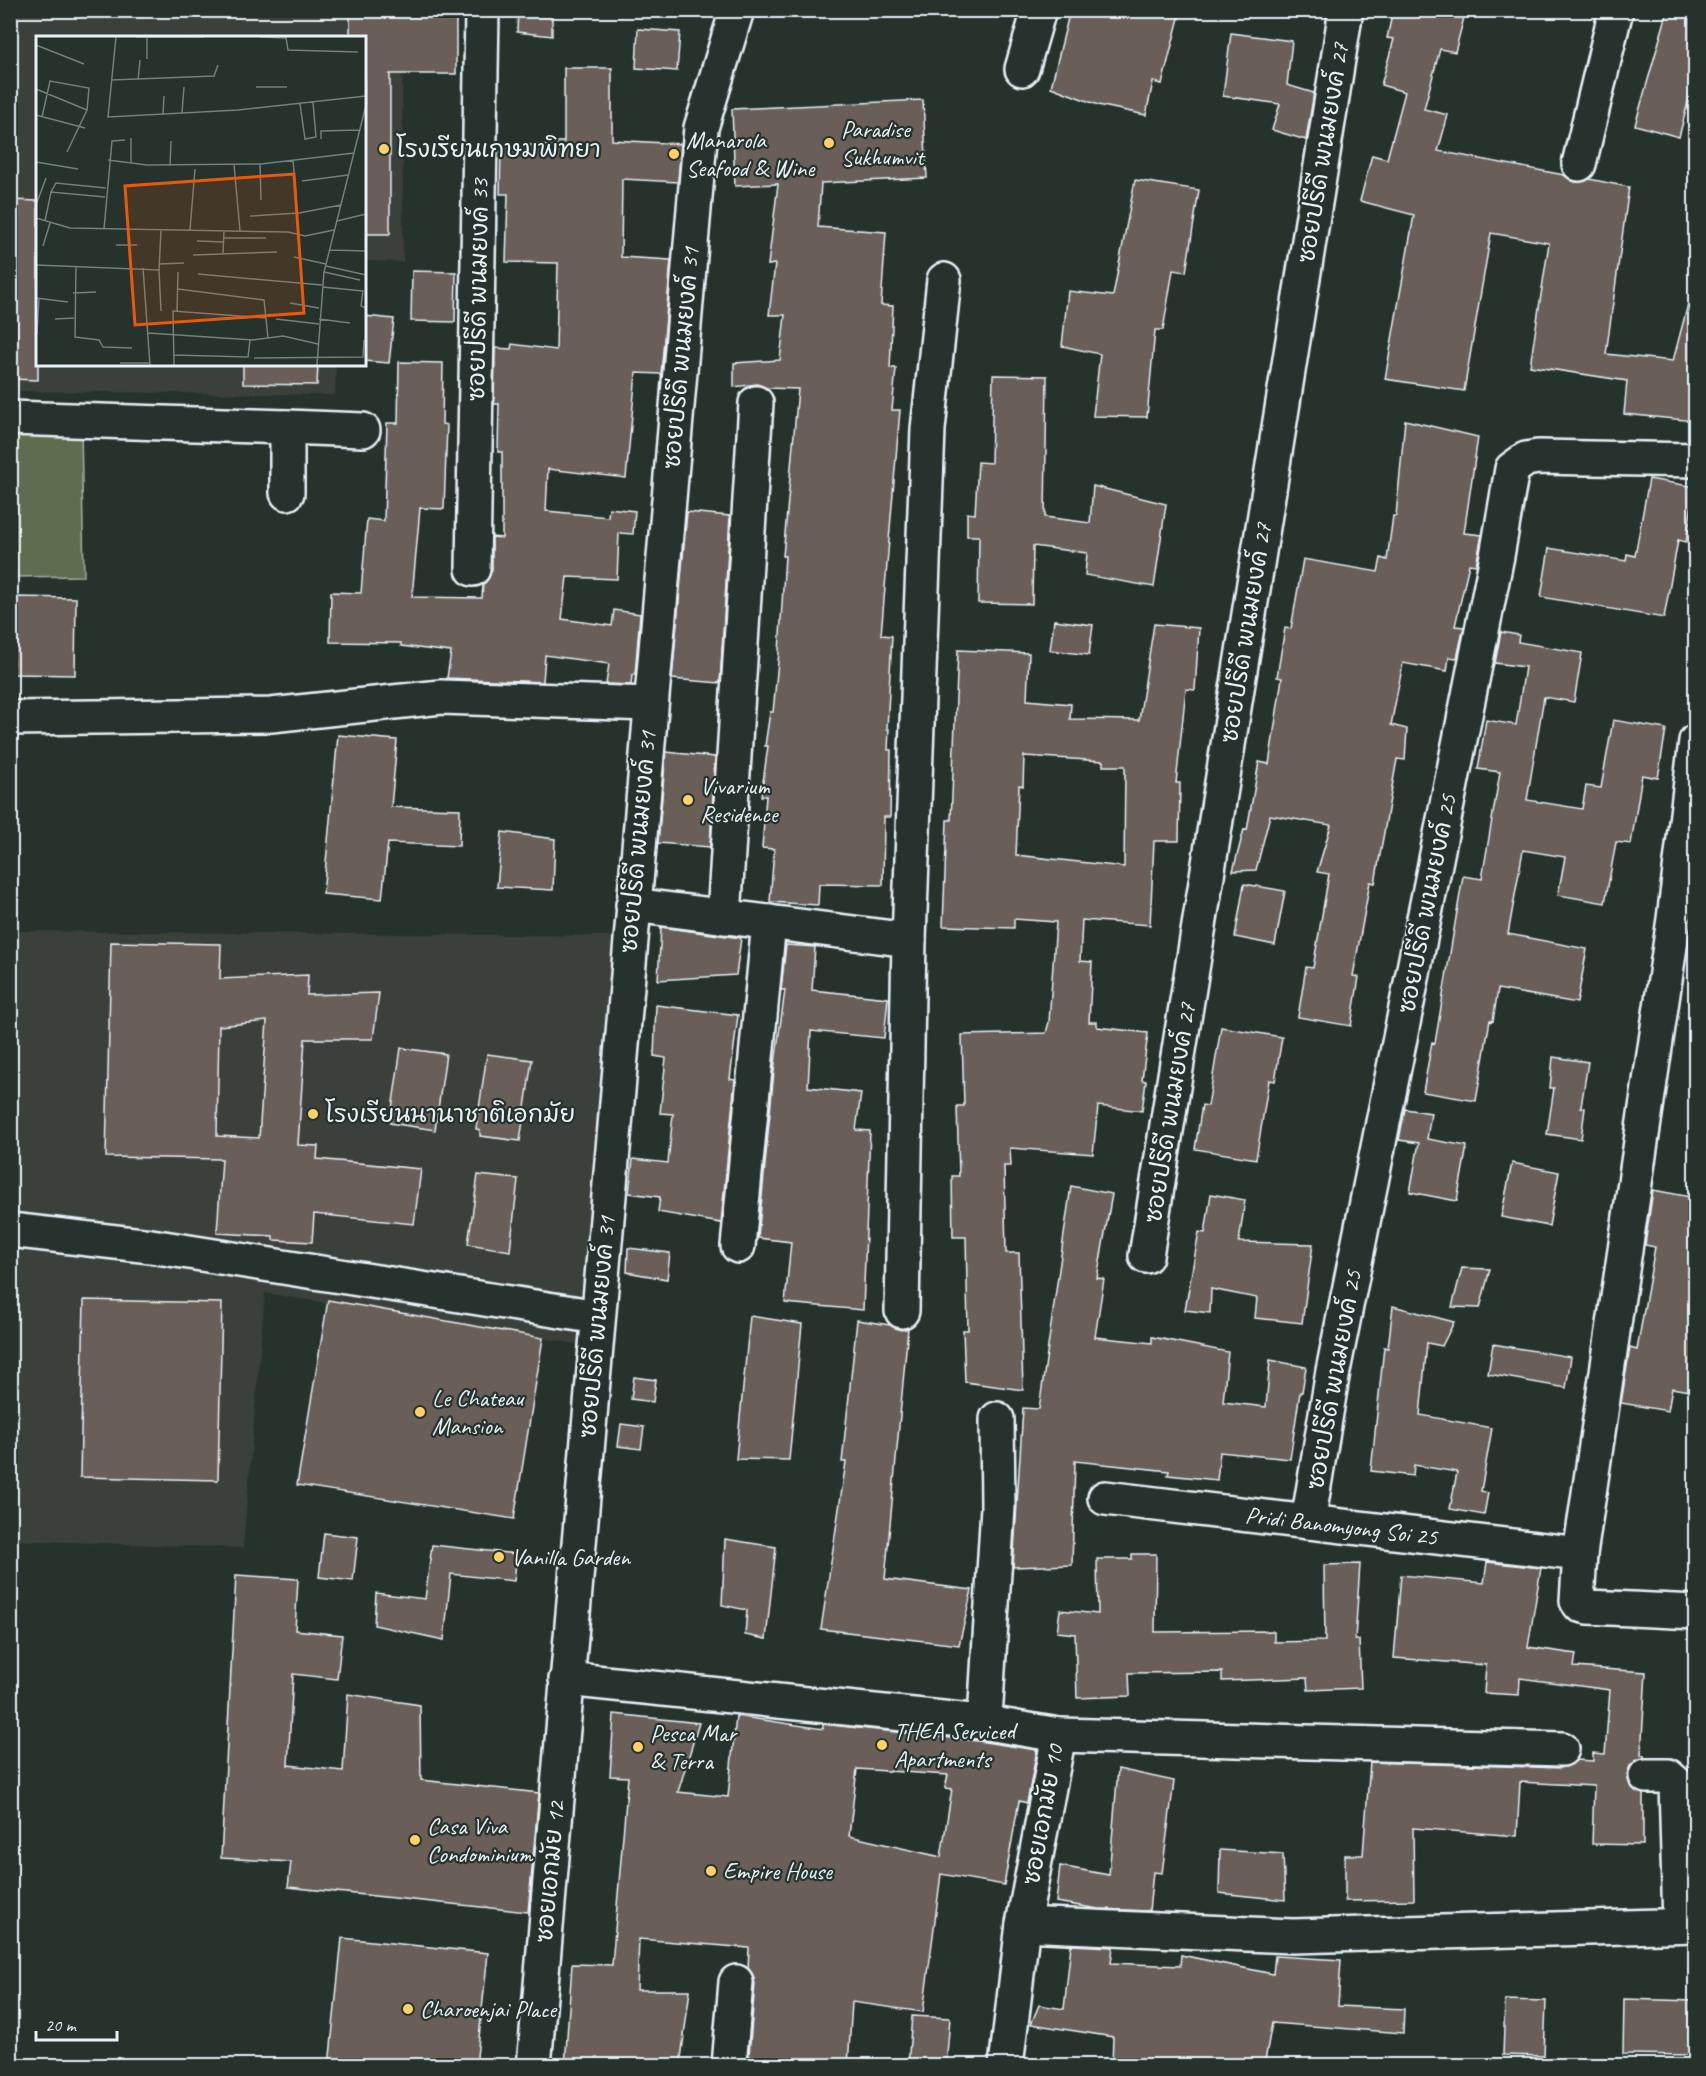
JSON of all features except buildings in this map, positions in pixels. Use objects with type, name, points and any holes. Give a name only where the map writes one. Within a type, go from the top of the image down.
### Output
[{"type":"street","name":"ซอยปรีดี พนมยงค์ 33","points":[[473,569],[482,10]]},
{"type":"street","name":"ซอยปรีดี พนมยงค์ 31","points":[[566,1679],[701,128],[736,10]]},
{"type":"street","points":[[1022,69],[1039,10]]},
{"type":"street","name":"ซอยปรีดี พนมยงค์ 27","points":[[1146,1256],[1346,10]]},
{"type":"street","points":[[1579,164],[1616,10]]},
{"type":"street","points":[[903,1311],[909,940],[928,429],[944,280]]},
{"type":"street","points":[[724,917],[756,403]]},
{"type":"street","points":[[10,418],[363,430]]},
{"type":"street","points":[[286,493],[287,427]]},
{"type":"street","name":"ซอยปรีดี พนมยงค์ 25","points":[[1308,1522],[1335,1359],[1497,556],[1512,469],[1526,459],[1538,456],[1695,460]]},
{"type":"street","points":[[10,718],[272,715],[441,698],[650,704]]},
{"type":"street","points":[[1695,741],[1674,919],[1580,1554],[1577,1601],[1580,1605],[1695,1612]]},
{"type":"street","points":[[633,905],[909,940]]},
{"type":"street","points":[[738,1246],[769,922]]},
{"type":"street","points":[[10,1230],[151,1246],[598,1317]]},
{"type":"street","points":[[981,1722],[986,1702],[998,1518],[997,1419]]},
{"type":"street","name":"Pridi Banomyong Soi 25","points":[[1105,1498],[1580,1554]]},
{"type":"street","name":"ซอยเอกมัย 10","points":[[566,1679],[981,1722],[1059,1735],[1023,1924],[1006,2066]]},
{"type":"street","name":"ซอยเอกมัย 12","points":[[534,2066],[566,1679]]},
{"type":"street","points":[[1059,1735],[1562,1749]]},
{"type":"street","points":[[1023,1924],[1293,1936],[1688,1925],[1676,1783],[1668,1776],[1646,1776]]},
{"type":"street","points":[[729,2066],[736,1982]]},
{"type":"shaded area","name":"โรงเรียนเกษมพิทยา","points":[[11,11],[402,11],[403,262],[366,261],[366,36],[36,36],[36,366],[336,366],[335,395],[11,391]]},
{"type":"shaded area","name":"โรงเรียนนานาชาติเอกมัย","points":[[11,931],[631,936],[595,1347],[265,1293],[243,1548],[11,1540]]},
{"type":"green space","points":[[81,431],[84,576],[11,577],[10,432]]},
{"type":"place","name":"Paradise Sukhumvit","points":[[829,143]]},
{"type":"place","name":"โรงเรียนเกษมพิทยา","points":[[384,149]]},
{"type":"place","name":"Manarola Seafood & Wine","points":[[674,154]]},
{"type":"place","name":"Vivarium Residence","points":[[688,800]]},
{"type":"place","name":"โรงเรียนนานาชาติเอกมัย","points":[[313,1114]]},
{"type":"place","name":"Le Chateau Mansion","points":[[420,1412]]},
{"type":"place","name":"Vanilla Garden","points":[[499,1557]]},
{"type":"place","name":"THEA Serviced Apartments","points":[[882,1745]]},
{"type":"place","name":"Pesca Mar & Terra","points":[[638,1747]]},
{"type":"place","name":"Casa Viva Condominium","points":[[415,1840]]},
{"type":"place","name":"Empire House","points":[[711,1871]]},
{"type":"place","name":"Charoenjai Place","points":[[408,2009]]}]
